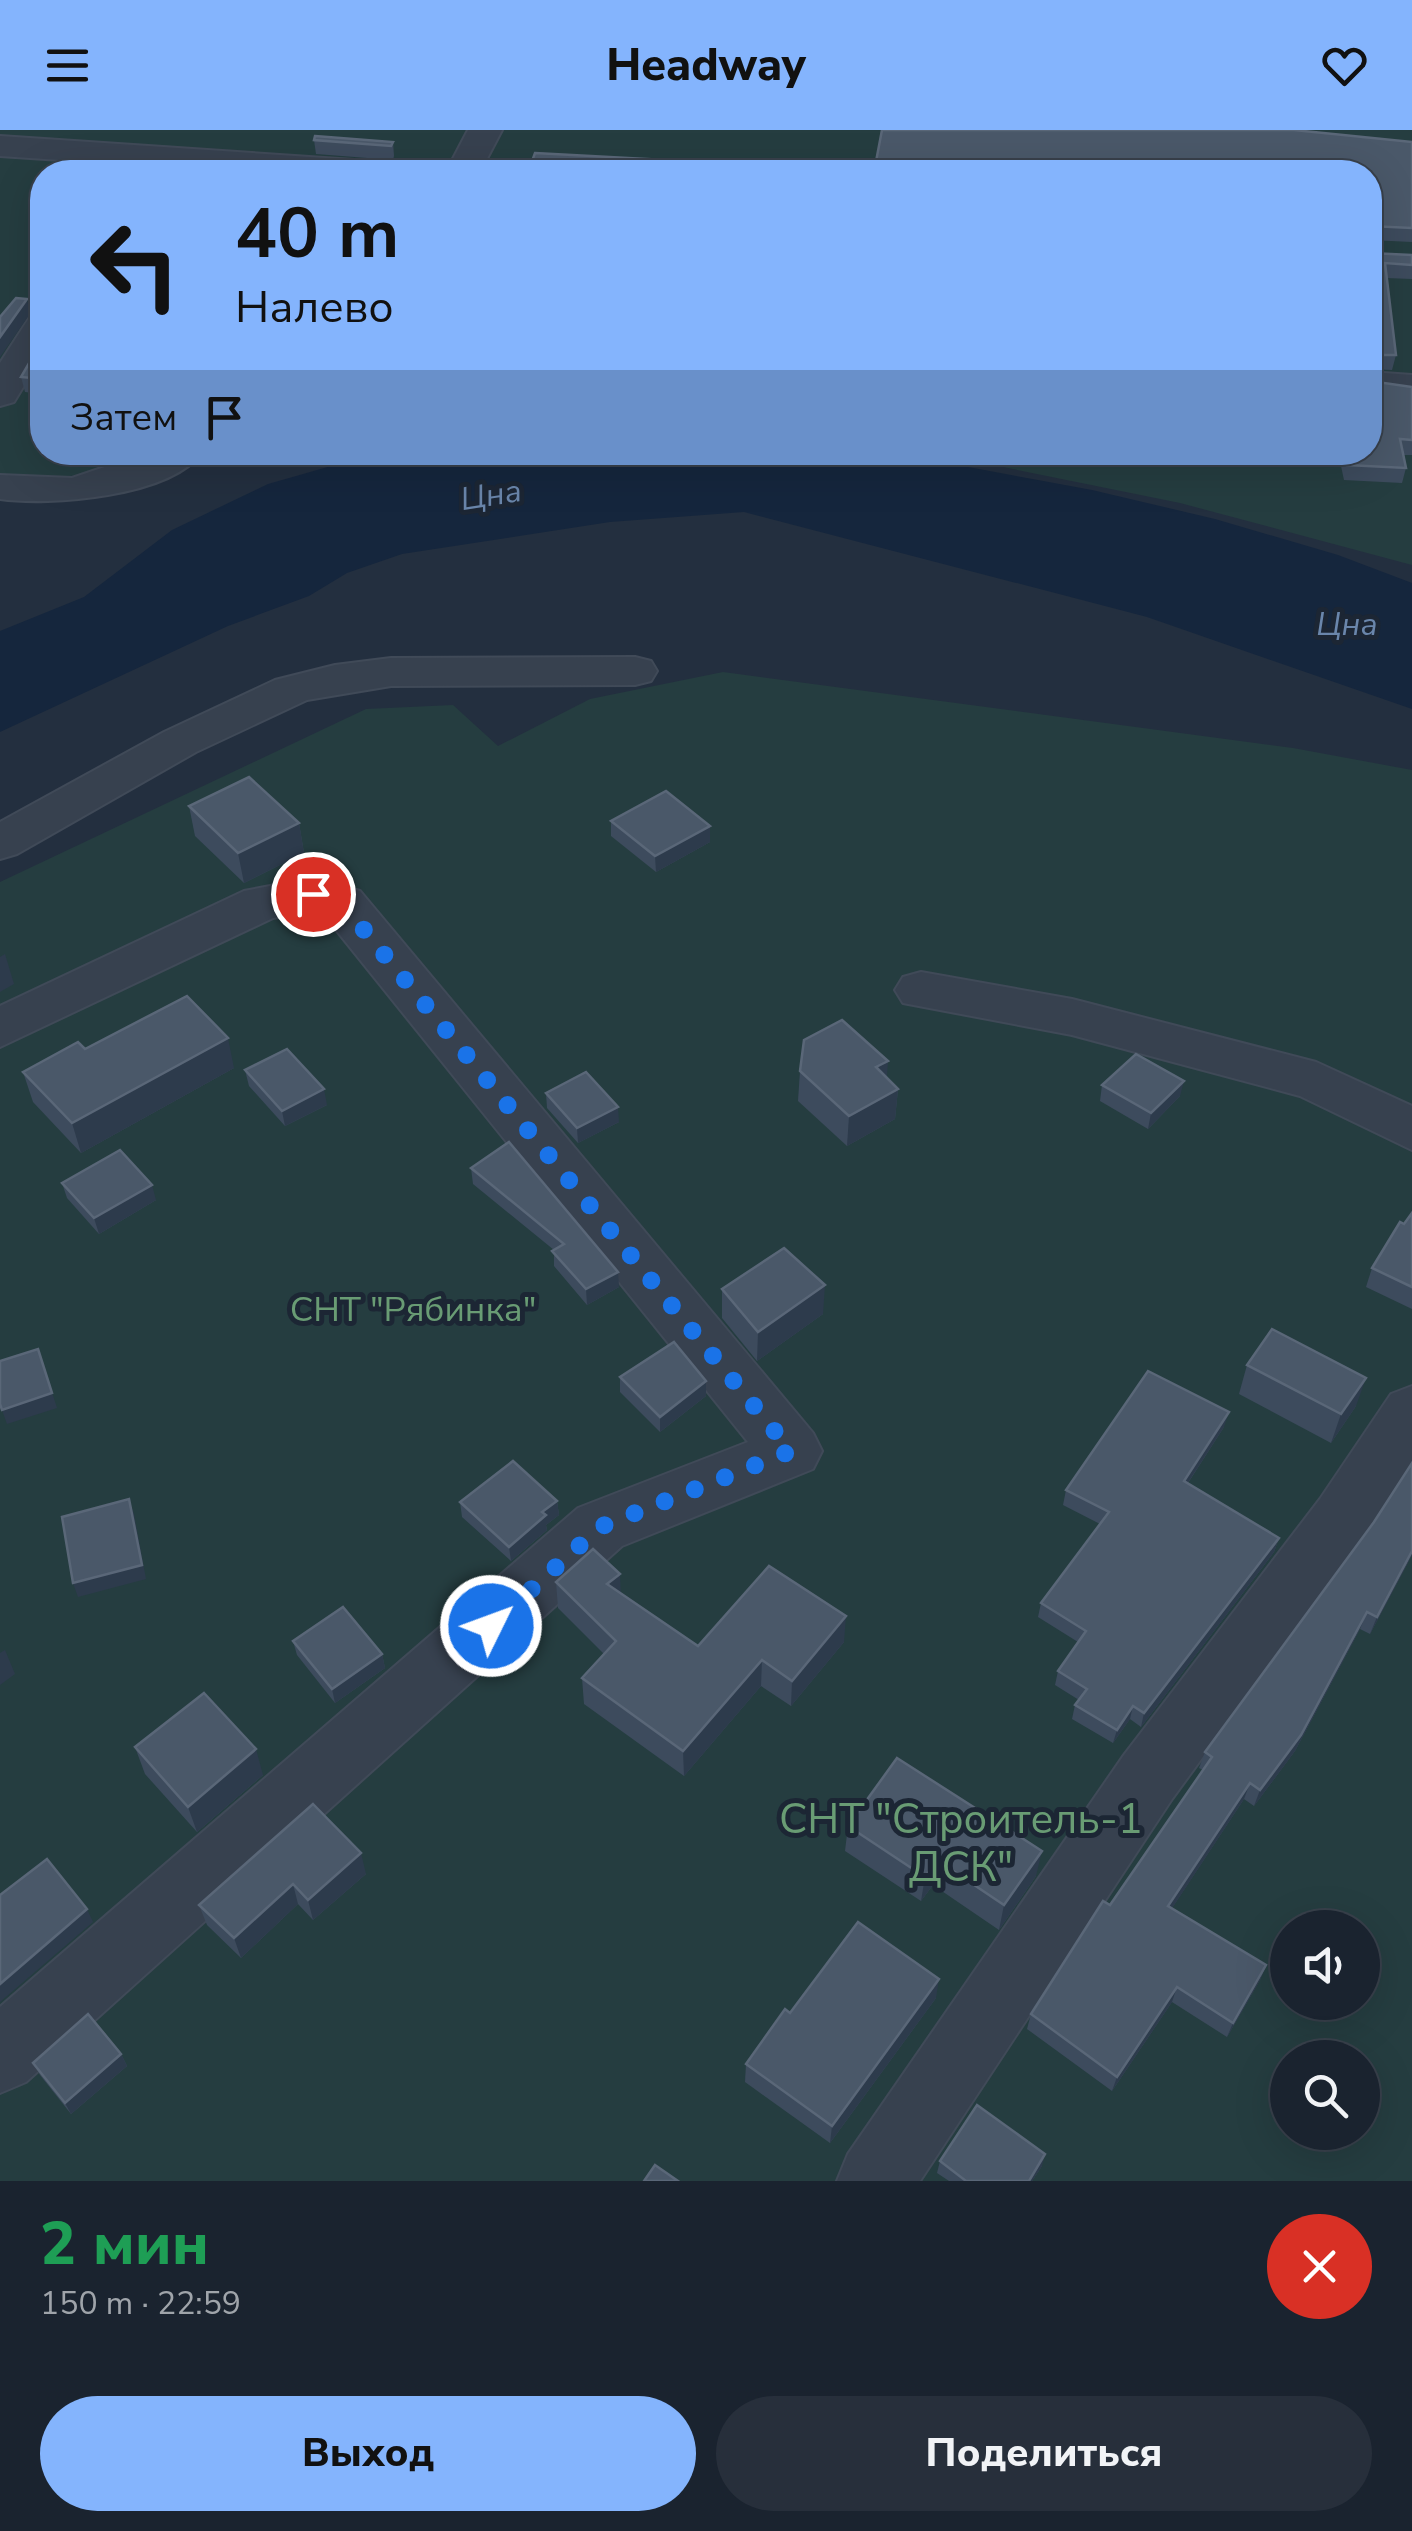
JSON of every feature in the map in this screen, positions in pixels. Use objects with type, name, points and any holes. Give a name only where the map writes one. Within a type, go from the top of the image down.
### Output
[{"type":"street","points":[[469,160],[485,130]]},
{"type":"street","points":[[0,146],[113,160]]},
{"type":"street","points":[[0,394],[30,345]]},
{"type":"street","points":[[1382,385],[1412,387]]},
{"type":"street","points":[[0,487],[45,495],[122,482],[156,465]]},
{"type":"street","points":[[0,843],[180,742],[292,690],[335,679],[391,672],[635,671]]},
{"type":"street","points":[[0,1028],[262,903],[313,894],[342,903],[791,1451],[600,1527],[0,2056]]},
{"type":"street","points":[[920,990],[1072,1018],[1316,1081],[1412,1130]]},
{"type":"street","points":[[875,2181],[1148,1776],[1342,1518],[1412,1411]]},
{"type":"green space","points":[[0,130],[481,130],[467,160],[30,160],[30,465],[138,465],[86,474],[0,475]]},
{"type":"green space","points":[[502,130],[1412,130],[1412,565],[1180,503],[993,465],[1382,465],[1382,160],[488,160]]},
{"type":"green space","points":[[723,672],[1293,748],[1412,770],[1412,2181],[0,2181],[0,882],[366,709],[453,705],[498,746],[590,699]]},
{"type":"water","name":"Цна","points":[[334,465],[957,465],[1092,490],[1215,519],[1338,555],[1412,583],[1412,709],[1147,617],[744,512],[610,522],[402,554],[347,573],[309,596],[228,626],[0,732],[0,631],[84,597],[172,530],[268,484]]},
{"type":"building","points":[[882,130],[1294,130],[1412,142],[1412,228],[1382,227],[1382,160],[876,160]]},
{"type":"building","points":[[315,136],[393,142],[391,146],[314,140]]},
{"type":"building","points":[[535,153],[665,160],[532,160]]},
{"type":"building","points":[[1382,254],[1412,255],[1412,265],[1385,263],[1396,355],[1382,355]]},
{"type":"building","points":[[16,298],[27,299],[0,337],[0,317]]},
{"type":"building","points":[[30,362],[30,378],[21,377]]},
{"type":"building","points":[[1382,383],[1412,387],[1412,440],[1400,439],[1406,468],[1347,465],[1382,465]]},
{"type":"building","points":[[249,777],[299,823],[238,853],[189,806]]},
{"type":"building","points":[[666,791],[710,826],[655,856],[611,821]]},
{"type":"building","points":[[187,996],[228,1038],[72,1123],[23,1072],[78,1042],[85,1049]]},
{"type":"building","points":[[842,1020],[888,1061],[876,1067],[898,1089],[849,1116],[800,1071],[804,1040]]},
{"type":"building","points":[[287,1049],[324,1089],[282,1111],[245,1070]]},
{"type":"building","points":[[1136,1054],[1184,1081],[1151,1113],[1102,1085]]},
{"type":"building","points":[[586,1072],[618,1107],[577,1128],[546,1093]]},
{"type":"building","points":[[509,1142],[618,1272],[586,1289],[552,1251],[564,1244],[471,1168]]},
{"type":"building","points":[[120,1150],[152,1185],[94,1218],[62,1183]]},
{"type":"building","points":[[1412,1213],[1412,1287],[1372,1268],[1400,1222],[1404,1224]]},
{"type":"building","points":[[784,1248],[825,1285],[758,1332],[722,1289]]},
{"type":"building","points":[[1272,1329],[1366,1378],[1341,1414],[1247,1365]]},
{"type":"building","points":[[674,1342],[706,1381],[660,1417],[620,1377]]},
{"type":"building","points":[[38,1349],[52,1393],[2,1410],[0,1361]]},
{"type":"building","points":[[1148,1371],[1229,1412],[1184,1481],[1279,1538],[1144,1713],[1133,1706],[1117,1730],[1075,1705],[1087,1689],[1058,1671],[1086,1631],[1041,1603],[1109,1512],[1066,1490]]},
{"type":"building","points":[[513,1461],[557,1501],[509,1547],[460,1502]]},
{"type":"building","points":[[1412,1463],[1412,1551],[1377,1617],[1367,1612],[1301,1735],[1260,1790],[1250,1783],[1168,1906],[1266,1965],[1233,2023],[1177,1987],[1117,2077],[1031,2014],[1103,1901],[1110,1905],[1212,1757],[1205,1752],[1374,1522]]},
{"type":"building","points":[[129,1499],[142,1565],[73,1583],[62,1517]]},
{"type":"building","points":[[593,1549],[620,1574],[607,1584],[698,1646],[769,1566],[846,1616],[792,1681],[762,1660],[683,1751],[582,1678],[616,1641],[556,1582]]},
{"type":"building","points":[[343,1607],[382,1654],[332,1689],[293,1641]]},
{"type":"building","points":[[204,1693],[256,1749],[188,1807],[135,1747]]},
{"type":"building","points":[[897,1758],[1042,1851],[1004,1905],[937,1860],[925,1877],[848,1826]]},
{"type":"building","points":[[313,1804],[361,1853],[308,1900],[293,1884],[234,1938],[199,1905]]},
{"type":"building","points":[[47,1859],[87,1909],[0,1984],[0,1895]]},
{"type":"building","points":[[858,1922],[939,1979],[832,2126],[746,2064],[785,2009],[790,2013]]},
{"type":"building","points":[[88,2014],[121,2054],[65,2103],[33,2063]]},
{"type":"building","points":[[977,2105],[1045,2154],[1029,2181],[966,2181],[940,2161]]},
{"type":"building","points":[[655,2165],[678,2181],[644,2181]]},
{"type":"route","points":[[313,894],[342,903],[791,1451],[600,1527],[491,1626]]},
{"type":"park label","name":"СНТ \"Рябинка\"","points":[[413,1309]]},
{"type":"park label","name":"СНТ \"Строитель-1 ДСК\"","points":[[961,1843]]}]
